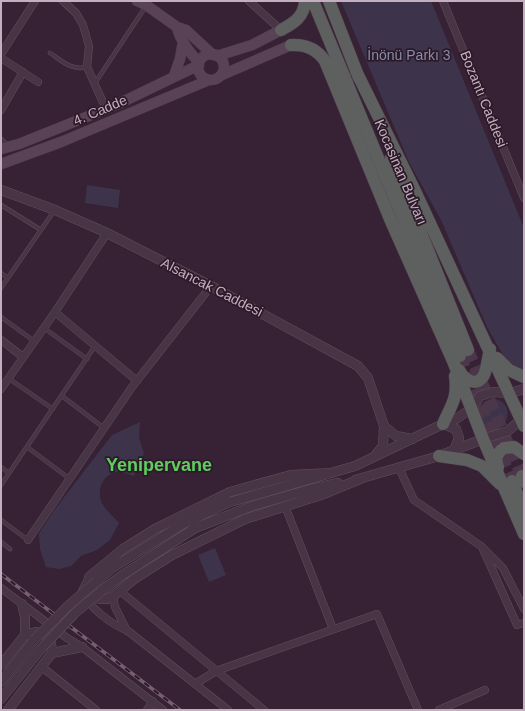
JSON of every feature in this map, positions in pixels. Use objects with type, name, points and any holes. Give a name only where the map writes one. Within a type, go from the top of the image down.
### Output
[{"type":"highway","points":[[281,30],[292,24],[300,17],[305,1]]},
{"type":"highway","name":"Kocasinan Bulvarı","points":[[313,1],[460,355]]},
{"type":"highway","name":"Kocasinan Bulvarı","points":[[329,1],[460,355]]},
{"type":"highway","points":[[291,45],[301,45],[310,48],[319,53],[325,61],[390,220],[460,355],[472,408],[484,439],[516,483],[524,511]]},
{"type":"highway","points":[[356,71],[412,184],[523,420]]},
{"type":"highway","points":[[346,82],[390,220]]},
{"type":"highway","points":[[460,355],[464,378],[470,381],[476,381],[484,375],[490,349]]},
{"type":"highway","points":[[490,349],[505,367],[524,377]]},
{"type":"highway","points":[[443,424],[455,399],[460,355]]},
{"type":"highway","points":[[524,454],[514,447],[507,447],[501,450],[497,455],[496,462],[516,483],[524,534]]},
{"type":"highway","points":[[439,456],[467,460],[516,483]]},
{"type":"main road","points":[[137,1],[146,5],[177,27],[186,30],[215,55],[223,64],[224,68],[222,75]]},
{"type":"main road","points":[[177,27],[178,34],[199,64],[200,75],[209,80],[215,79],[291,45]]},
{"type":"main road","points":[[199,64],[206,56],[252,45],[281,30]]},
{"type":"main road","points":[[174,76],[180,59],[183,42]]},
{"type":"main road","name":"4. Cadde","points":[[3,146],[25,142],[106,109],[138,95],[199,64]]},
{"type":"main road","name":"4. Cadde","points":[[1,164],[61,142],[209,80]]},
{"type":"street","points":[[1,54],[35,1]]},
{"type":"street","points":[[62,1],[76,13],[86,32],[89,46],[87,67],[106,109]]},
{"type":"street","points":[[249,1],[281,30]]},
{"type":"street","name":"Bozantı Caddesi","points":[[443,1],[524,198]]},
{"type":"street","points":[[1,58],[38,82]]},
{"type":"street","points":[[1,110],[23,72]]},
{"type":"street","name":"Alsancak Caddesi","points":[[1,190],[55,210],[107,233],[211,286],[358,366],[368,378],[384,426],[383,446],[374,457]]},
{"type":"street","points":[[1,389],[55,312],[107,233]]},
{"type":"street","points":[[28,540],[136,381],[211,286]]},
{"type":"street","points":[[55,312],[136,381]]},
{"type":"street","points":[[1,340],[23,357]]},
{"type":"street","points":[[228,710],[128,631],[114,625],[85,599],[82,591],[93,580],[183,524],[227,503],[355,466],[456,419],[472,408],[480,396],[493,392],[510,393],[524,389]]},
{"type":"street","points":[[1,699],[40,650],[75,613],[120,576],[195,528],[252,506],[311,489],[360,479],[439,456],[508,431],[523,420]]},
{"type":"street","points":[[443,424],[456,429],[459,438],[454,450]]},
{"type":"street","points":[[384,426],[396,436],[413,439]]},
{"type":"street","points":[[399,468],[414,500],[481,546],[503,568],[524,609]]},
{"type":"street","points":[[93,580],[89,585],[91,591],[99,599],[107,599],[134,579],[172,555],[245,519],[321,495],[360,479]]},
{"type":"street","points":[[285,506],[333,629]]},
{"type":"street","points":[[481,546],[517,625],[524,623]]},
{"type":"street","points":[[1,682],[34,640],[93,580]]},
{"type":"street","points":[[1,588],[67,638],[82,647],[163,710]]},
{"type":"street","points":[[116,593],[115,606],[128,631]]},
{"type":"street","points":[[116,593],[264,710]]},
{"type":"street","points":[[22,604],[25,617],[25,635]]},
{"type":"street","points":[[195,684],[216,671],[377,614],[418,710]]},
{"type":"street","points":[[1,665],[25,635],[36,632],[46,635],[52,653]]},
{"type":"street","points":[[8,710],[52,653],[82,647]]},
{"type":"street","points":[[42,667],[96,710]]},
{"type":"street","points":[[439,710],[485,690]]},
{"type":"street","points":[[147,710],[153,701]]},
{"type":"lane","points":[[94,84],[146,5]]},
{"type":"lane","points":[[50,53],[74,68],[78,69],[87,67]]},
{"type":"lane","points":[[1,205],[41,230]]},
{"type":"lane","points":[[1,288],[55,210]]},
{"type":"lane","points":[[1,273],[8,278]]},
{"type":"lane","points":[[1,317],[34,341]]},
{"type":"lane","points":[[44,328],[87,359]]},
{"type":"lane","points":[[1,485],[96,346]]},
{"type":"lane","points":[[8,378],[53,409]]},
{"type":"lane","points":[[62,396],[104,428]]},
{"type":"lane","points":[[27,447],[70,479]]},
{"type":"lane","points":[[1,467],[9,473]]},
{"type":"lane","points":[[1,520],[28,540]]},
{"type":"lane","points":[[1,542],[10,549]]},
{"type":"green space","name":"İnönü Parkı 3","points":[[341,1],[431,1],[524,228],[524,372],[507,362],[487,327],[441,220],[409,162]]},
{"type":"green space","points":[[87,185],[120,190],[118,208],[85,203]]},
{"type":"green space","points":[[491,399],[499,400],[505,405],[507,411],[505,423],[500,428],[493,430],[485,428],[478,409],[481,404]]},
{"type":"green space","points":[[140,422],[139,438],[144,453],[134,476],[122,472],[116,472],[107,477],[101,485],[100,496],[102,504],[119,523],[110,540],[97,550],[81,556],[71,566],[59,569],[46,567],[40,549],[39,534],[41,530],[55,509],[112,435]]},
{"type":"green space","points":[[215,548],[226,575],[209,582],[198,555]]},
{"type":"tunnel","points":[[468,350],[522,476]]},
{"type":"tunnel","points":[[460,356],[512,481]]},
{"type":"railway","points":[[1,574],[180,710]]},
{"type":"district","name":"Yenipervane","points":[[159,465]]}]
